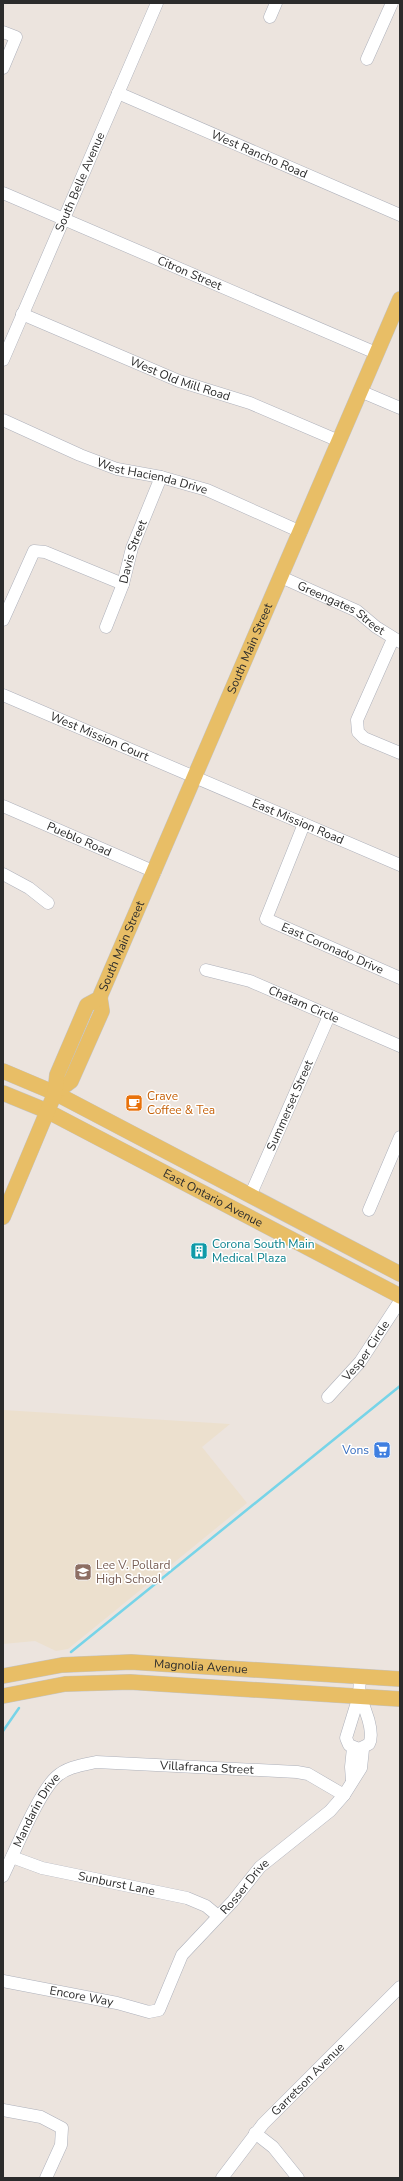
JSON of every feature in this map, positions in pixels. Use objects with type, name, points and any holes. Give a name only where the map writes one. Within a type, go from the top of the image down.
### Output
[{"type":"main road","name":"South Main Street","points":[[3,1217],[55,1093],[57,1075],[87,1004],[100,998],[400,299]]},
{"type":"main road","name":"East Ontario Avenue","points":[[3,1071],[55,1093],[400,1274]]},
{"type":"main road","name":"East Ontario Avenue","points":[[3,1093],[47,1111],[400,1296]]},
{"type":"main road","points":[[147,1163],[181,1172],[237,1200],[246,1202],[250,1196]]},
{"type":"main road","name":"Magnolia Avenue","points":[[3,1676],[62,1665],[131,1662],[400,1679]]},
{"type":"main road","name":"Magnolia Avenue","points":[[3,1696],[65,1684],[130,1682],[400,1699]]},
{"type":"street","name":"South Belle Avenue","points":[[3,360],[157,3]]},
{"type":"street","points":[[270,17],[276,3]]},
{"type":"street","points":[[367,59],[392,3]]},
{"type":"street","points":[[3,32],[16,37],[3,68]]},
{"type":"street","name":"West Rancho Road","points":[[118,93],[400,215]]},
{"type":"street","name":"Citron Street","points":[[3,193],[376,353]]},
{"type":"street","name":"West Old Mill Road","points":[[22,314],[179,382],[250,403],[339,441]]},
{"type":"street","points":[[360,392],[400,408]]},
{"type":"street","name":"West Hacienda Drive","points":[[3,420],[80,455],[117,469],[161,477],[207,490],[300,532]]},
{"type":"street","name":"Davis Street","points":[[106,627],[123,584],[132,548],[161,477]]},
{"type":"street","points":[[3,620],[34,551],[44,552],[123,584]]},
{"type":"street","name":"Greengates Street","points":[[281,577],[357,610],[397,640]]},
{"type":"street","points":[[397,640],[357,720],[358,732],[364,738],[400,754]]},
{"type":"street","name":"West Mission Court","points":[[3,695],[196,777]]},
{"type":"street","name":"East Mission Road","points":[[196,777],[400,865]]},
{"type":"street","name":"Pueblo Road","points":[[3,806],[155,872]]},
{"type":"street","name":"East Coronado Drive","points":[[304,824],[266,919],[400,978]]},
{"type":"street","points":[[3,874],[29,888],[48,903]]},
{"type":"street","name":"Chatam Circle","points":[[206,970],[250,981],[400,1046]]},
{"type":"street","name":"Summerset Street","points":[[250,1196],[329,1016]]},
{"type":"street","points":[[369,1210],[400,1137]]},
{"type":"street","name":"Vesper Circle","points":[[328,1397],[360,1362],[400,1301]]},
{"type":"street","name":"Rosser Drive","points":[[358,1748],[347,1742],[346,1734],[359,1696],[360,1676]]},
{"type":"street","name":"Rosser Drive","points":[[159,2010],[182,1955],[233,1901],[260,1867],[330,1811],[344,1795],[352,1780],[350,1767],[358,1748],[369,1744],[372,1736],[369,1728],[368,1712],[359,1696]]},
{"type":"street","name":"Villafranca Street","points":[[66,1770],[96,1762],[297,1772],[308,1774],[344,1795]]},
{"type":"street","name":"Mandarin Drive","points":[[3,1876],[46,1789],[57,1776],[66,1770]]},
{"type":"street","name":"Sunburst Lane","points":[[12,1857],[42,1868],[187,1898],[206,1906],[218,1916]]},
{"type":"street","name":"Encore Way","points":[[3,1981],[117,2003],[149,2012],[159,2010]]},
{"type":"street","name":"Garretson Avenue","points":[[222,2178],[255,2133],[400,1987]]},
{"type":"street","points":[[3,2110],[41,2117],[62,2128],[61,2145],[46,2178]]},
{"type":"street","points":[[255,2133],[273,2147],[298,2178]]},
{"type":"shaded area","name":"Lee V. Pollard High School","points":[[3,1410],[230,1424],[202,1447],[247,1503],[68,1649],[56,1651],[35,1641],[3,1644]]},
{"type":"waterway","points":[[71,1652],[400,1386]]},
{"type":"waterway","points":[[3,1731],[19,1708]]},
{"type":"place","name":"Crave Coffee & Tea","points":[[134,1103]]},
{"type":"place","name":"Corona South Main Medical Plaza","points":[[199,1251]]},
{"type":"place","name":"Vons","points":[[382,1450]]},
{"type":"place","name":"Lee V. Pollard High School","points":[[83,1572]]}]
